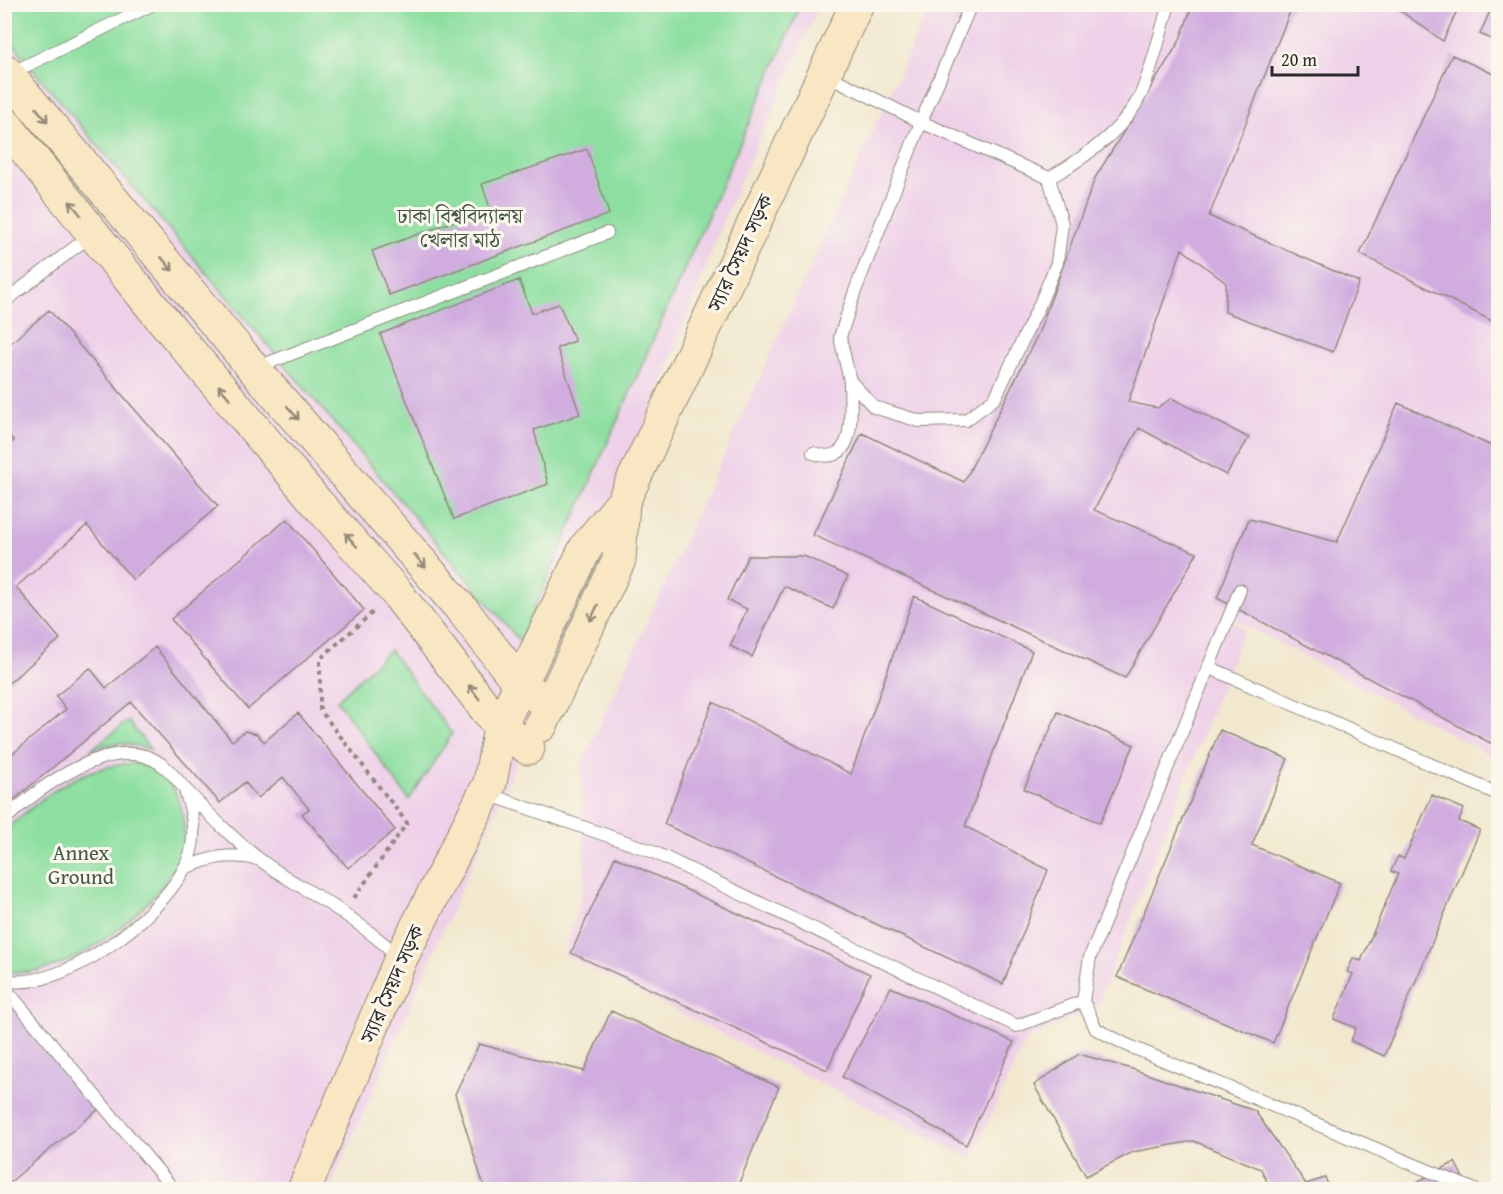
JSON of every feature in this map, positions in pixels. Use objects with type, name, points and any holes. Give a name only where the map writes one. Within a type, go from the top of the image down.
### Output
[{"type":"main road","name":"স্যার সৈয়দ সড়ক","points":[[304,1190],[401,958],[488,789],[500,727],[520,684],[586,547],[623,502],[857,4]]},
{"type":"main road","points":[[6,72],[254,369],[464,612],[520,684],[550,706]]},
{"type":"main road","points":[[4,123],[162,318],[396,592],[500,727],[528,748]]},
{"type":"main road","name":"স্যার সৈয়দ সড়ক","points":[[488,789],[528,748],[619,560],[623,502]]},
{"type":"lane","points":[[6,72],[153,4]]},
{"type":"lane","points":[[813,453],[824,457],[835,455],[844,447],[850,434],[850,381],[840,337],[855,291],[921,122],[971,4]]},
{"type":"lane","points":[[1049,178],[1096,148],[1126,116],[1140,94],[1169,4]]},
{"type":"lane","points":[[824,74],[921,122],[1049,178]]},
{"type":"lane","points":[[850,381],[874,407],[919,421],[966,420],[995,398],[1040,306],[1057,263],[1062,224],[1049,178]]},
{"type":"lane","points":[[4,302],[95,233]]},
{"type":"lane","points":[[254,369],[607,233]]},
{"type":"lane","points":[[1240,590],[1090,957],[1083,1001],[1096,1029],[1127,1045],[1474,1190]]},
{"type":"lane","points":[[1208,667],[1498,794]]},
{"type":"lane","points":[[4,820],[55,780],[73,769],[112,756],[146,756],[160,763],[222,826],[260,860],[343,913],[401,958]]},
{"type":"lane","points":[[4,980],[13,982],[38,979],[69,969],[119,940],[167,894],[185,868],[193,843],[191,808],[184,788]]},
{"type":"lane","points":[[488,789],[649,850],[1017,1026],[1083,1001]]},
{"type":"lane","points":[[185,868],[219,856],[240,855],[260,860]]},
{"type":"lane","points":[[4,987],[174,1190]]},
{"type":"path","points":[[343,913],[407,823],[320,710],[320,659],[396,592]]},
{"type":"shaded area","points":[[5,5],[819,5],[725,216],[514,768],[330,1189],[5,1190]]},
{"type":"shaded area","points":[[931,5],[1498,5],[1498,759],[1214,608],[1244,629],[1097,1006],[1026,1040],[971,1158],[564,955],[585,884],[581,766]]},
{"type":"green space","name":"ঢাকা বিশ্ববিদ্যালয় খেলার মাঠ","points":[[4,5],[801,5],[520,641],[29,65],[5,32]]},
{"type":"green space","points":[[390,650],[452,734],[409,800],[337,700]]},
{"type":"green space","points":[[128,721],[151,750],[121,743],[90,750]]},
{"type":"green space","name":"Annex Ground","points":[[139,763],[153,769],[167,780],[181,805],[184,838],[181,854],[174,869],[153,897],[136,914],[95,946],[72,959],[49,968],[26,972],[5,971],[5,830],[50,793],[82,775],[118,765]]},
{"type":"building","points":[[1193,4],[1293,4],[1209,216],[1359,282],[1333,352],[1225,312],[1226,283],[1182,249],[1128,402],[1157,408],[1172,398],[1249,438],[1226,475],[1139,428],[1094,510],[1197,553],[1125,678],[813,535],[862,433],[964,482],[1039,332],[1095,178],[1179,42]]},
{"type":"building","points":[[1391,4],[1460,4],[1443,41]]},
{"type":"building","points":[[1493,4],[1498,4],[1498,42],[1480,34]]},
{"type":"building","points":[[1452,55],[1498,76],[1498,324],[1360,254]]},
{"type":"building","points":[[587,149],[609,214],[389,295],[372,251],[490,208],[482,184]]},
{"type":"building","points":[[519,280],[532,313],[559,304],[575,341],[557,348],[580,414],[534,430],[548,484],[454,519],[380,334]]},
{"type":"building","points":[[49,310],[218,506],[133,580],[87,525],[16,587],[60,639],[4,687],[4,449],[14,441],[4,430],[4,349]]},
{"type":"building","points":[[1398,403],[1498,449],[1498,747],[1217,598],[1249,519],[1337,542]]},
{"type":"building","points":[[287,519],[364,610],[248,709],[171,619]]},
{"type":"building","points":[[748,556],[804,556],[848,576],[833,609],[784,586],[752,657],[730,646],[747,609],[727,600]]},
{"type":"building","points":[[914,596],[1032,651],[965,826],[1048,870],[1003,984],[664,824],[713,702],[851,774]]},
{"type":"building","points":[[155,647],[232,741],[245,731],[257,734],[264,742],[298,713],[395,830],[348,868],[302,814],[309,809],[283,777],[258,798],[245,782],[220,803],[131,702],[4,808],[4,761],[66,709],[56,696],[90,668],[106,688]]},
{"type":"building","points":[[1058,712],[1134,745],[1100,823],[1024,789]]},
{"type":"building","points":[[1220,730],[1288,759],[1252,845],[1340,883],[1273,1043],[1117,977]]},
{"type":"building","points":[[1432,795],[1464,809],[1459,821],[1480,830],[1384,1056],[1351,1041],[1356,1028],[1334,1019],[1353,974],[1347,972],[1353,958],[1361,961],[1398,874],[1391,871],[1398,856],[1404,859]]},
{"type":"building","points":[[615,857],[870,974],[827,1070],[571,953]]},
{"type":"building","points":[[891,987],[1014,1042],[966,1145],[842,1077]]},
{"type":"building","points":[[4,996],[100,1108],[4,1187]]},
{"type":"building","points":[[611,1011],[779,1087],[736,1190],[485,1190],[455,1094],[479,1044],[584,1071]]},
{"type":"building","points":[[1079,1054],[1132,1069],[1255,1111],[1306,1184],[1325,1178],[1331,1190],[1271,1190],[1261,1169],[1194,1141],[1133,1152],[1086,1176],[1034,1085]]},
{"type":"building","points":[[1455,1162],[1469,1190],[1402,1190]]}]
